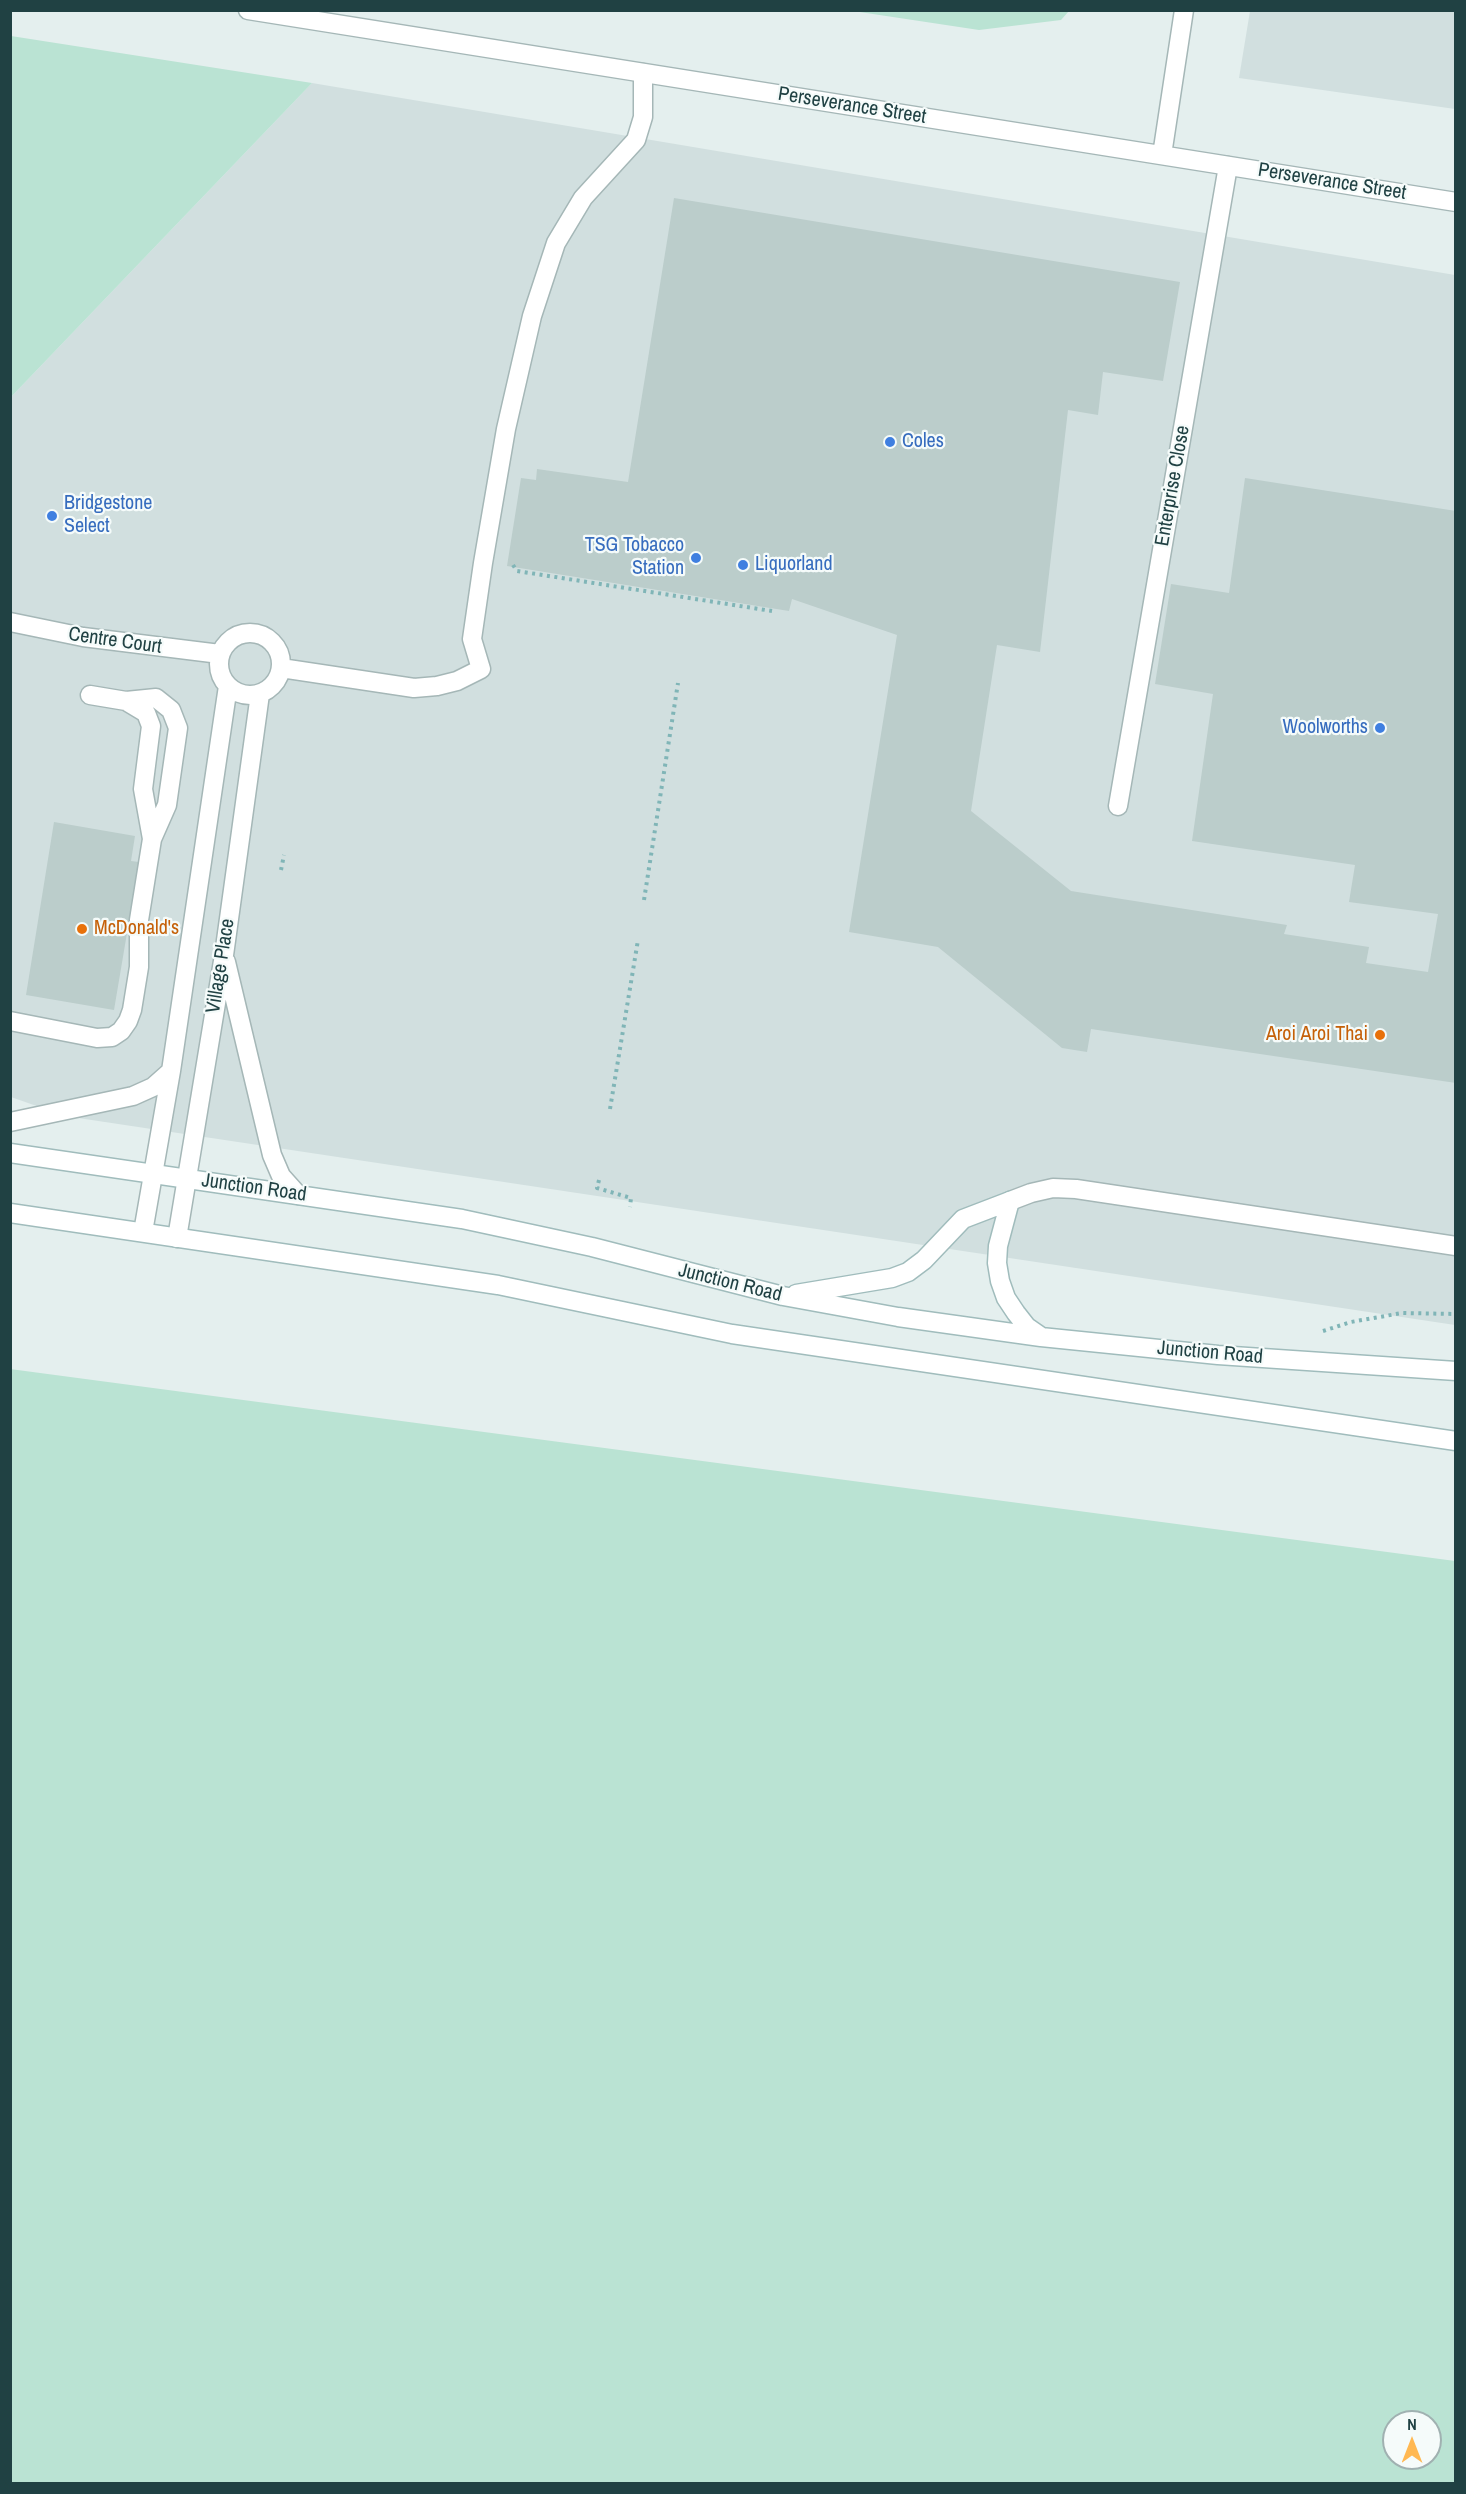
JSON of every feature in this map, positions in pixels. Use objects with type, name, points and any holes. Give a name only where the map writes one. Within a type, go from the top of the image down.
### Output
[{"type":"main road","name":"Perseverance Street","points":[[248,10],[1455,202]]},
{"type":"main road","points":[[1162,155],[1184,10]]},
{"type":"main road","points":[[281,668],[414,688],[457,681],[481,669],[472,639],[506,429],[532,316],[556,243],[584,198],[636,140],[643,117],[643,73]]},
{"type":"main road","name":"Enterprise Close","points":[[1118,806],[1228,166]]},
{"type":"main road","name":"Centre Court","points":[[10,622],[83,637],[220,654]]},
{"type":"main road","points":[[256,633],[267,638],[275,646],[280,656],[281,668],[270,688],[260,694],[249,696],[228,687],[221,677],[218,666],[220,654],[225,645],[234,637],[256,633]]},
{"type":"main road","name":"Village Place","points":[[143,1232],[171,1071],[228,687]]},
{"type":"main road","name":"Village Place","points":[[177,1238],[224,955],[260,694]]},
{"type":"main road","points":[[10,1021],[97,1038],[112,1036],[121,1031],[128,1022],[134,999],[139,966],[139,920],[152,839],[167,805],[178,741],[177,722],[167,705],[156,698],[126,701],[90,695]]},
{"type":"main road","points":[[126,701],[146,713],[152,726],[143,789],[152,839]]},
{"type":"main road","points":[[224,955],[272,1155],[281,1176],[298,1195]]},
{"type":"main road","points":[[10,1122],[133,1096],[153,1087],[171,1071]]},
{"type":"main road","name":"Junction Road","points":[[10,1152],[484,1224],[592,1246],[783,1296],[898,1317],[1041,1337],[1218,1355],[1455,1371]]},
{"type":"main road","points":[[783,1296],[892,1278],[908,1272],[924,1260],[963,1219],[1031,1193],[1053,1188],[1076,1189],[1455,1246]]},
{"type":"main road","points":[[1010,1201],[998,1246],[997,1263],[1000,1281],[1006,1298],[1016,1313],[1027,1327],[1041,1337]]},
{"type":"main road","points":[[10,1213],[498,1285],[732,1334],[1455,1441]]},
{"type":"path","points":[[511,562],[517,571],[772,611]]},
{"type":"path","points":[[644,900],[678,682]]},
{"type":"path","points":[[281,870],[284,855]]},
{"type":"path","points":[[610,1109],[638,940]]},
{"type":"path","points":[[599,1180],[597,1188],[631,1198],[630,1207]]},
{"type":"path","points":[[1320,1332],[1351,1322],[1402,1313],[1455,1314]]},
{"type":"shaded area","points":[[1250,11],[1455,11],[1455,109],[1239,78]]},
{"type":"shaded area","points":[[312,83],[1455,275],[1455,1325],[65,1116],[11,1097],[11,397]]},
{"type":"green space","points":[[853,11],[1069,11],[1061,20],[979,30]]},
{"type":"green space","points":[[11,36],[312,83],[10,397]]},
{"type":"green space","points":[[10,1369],[1455,1561],[1455,2483],[11,2483]]},
{"type":"building","points":[[674,198],[1180,282],[1163,381],[1103,372],[1098,415],[1068,410],[1040,652],[997,645],[971,811],[1071,891],[1287,925],[1284,934],[1369,947],[1366,963],[1428,972],[1438,914],[1349,902],[1355,865],[1192,841],[1213,694],[1155,684],[1171,584],[1229,593],[1245,478],[1456,511],[1456,1083],[1091,1029],[1087,1052],[1062,1048],[938,947],[849,932],[897,635],[792,599],[789,611],[507,566],[521,478],[536,480],[537,469],[628,482]]},
{"type":"building","name":"McDonald's","points":[[54,822],[135,836],[131,861],[139,862],[114,1010],[26,995]]},
{"type":"place","name":"Coles","points":[[890,442]]},
{"type":"place","name":"Bridgestone Select","points":[[52,516]]},
{"type":"place","name":"TSG Tobacco Station","points":[[696,558]]},
{"type":"place","name":"Liquorland","points":[[743,565]]},
{"type":"place","name":"Woolworths","points":[[1380,728]]},
{"type":"place","name":"McDonald's","points":[[82,929]]},
{"type":"place","name":"Aroi Aroi Thai","points":[[1380,1035]]}]
